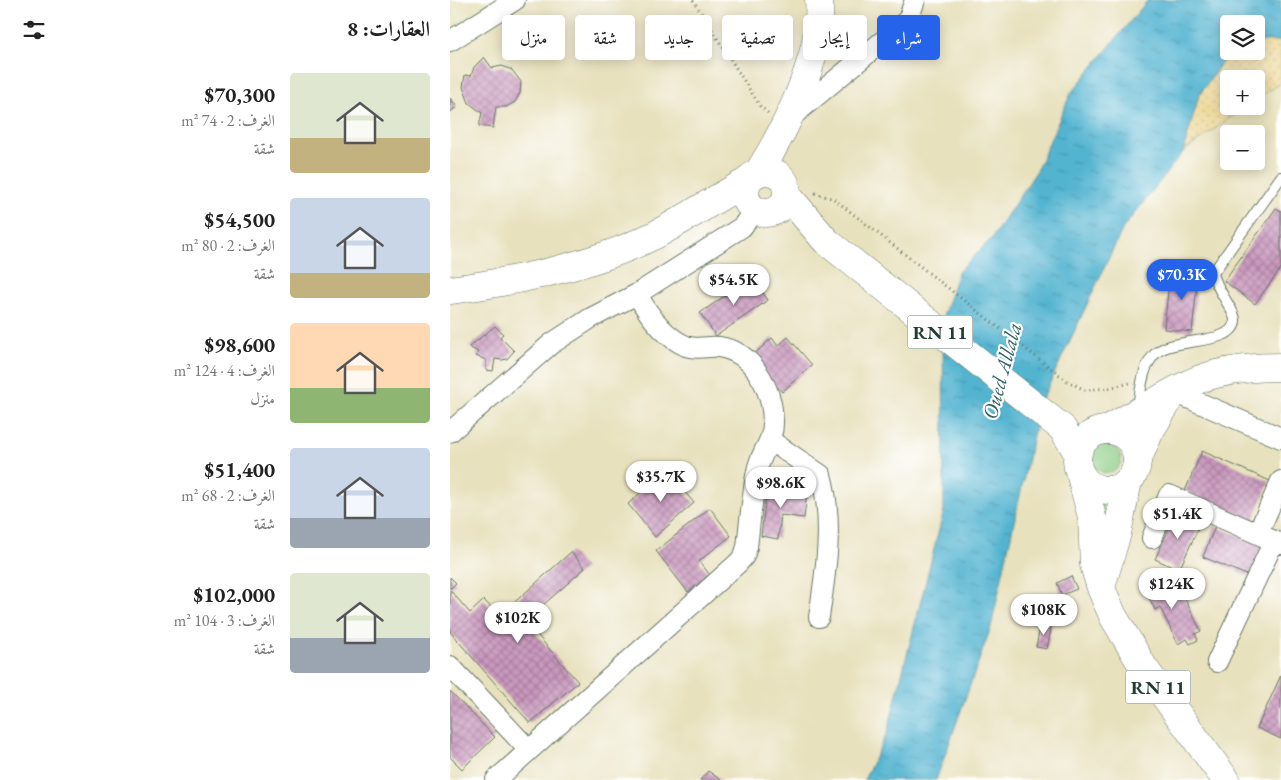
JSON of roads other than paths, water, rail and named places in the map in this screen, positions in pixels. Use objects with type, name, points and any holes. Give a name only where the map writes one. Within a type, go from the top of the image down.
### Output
[{"type":"main road","points":[[755,197],[815,49],[819,24],[819,0]]},
{"type":"main road","points":[[755,197],[776,211],[783,204],[786,190],[787,120]]},
{"type":"main road","points":[[450,290],[507,281],[594,259],[655,235],[697,211],[755,197],[771,172],[782,178],[786,190],[826,241]]},
{"type":"main road","name":"RN 11","points":[[755,197],[826,241],[1054,422],[1068,436],[1079,464],[1092,517],[1093,553],[1101,588],[1113,616],[1132,649],[1226,780]]},
{"type":"main road","points":[[1133,471],[1115,489],[1100,489],[1086,482],[1079,464],[1085,440],[1137,414],[1174,392],[1215,374],[1263,367],[1281,368]]},
{"type":"main road","points":[[1101,588],[1133,471],[1150,431],[1174,392]]},
{"type":"main road","points":[[1054,422],[1073,430],[1114,431],[1127,439],[1133,471]]},
{"type":"street","points":[[450,41],[515,0]]},
{"type":"street","points":[[787,120],[908,20],[915,0]]},
{"type":"street","points":[[450,432],[551,344],[591,318],[637,294],[742,227],[755,197]]},
{"type":"street","points":[[496,780],[744,556],[757,470],[771,441],[773,422],[765,383],[745,358],[733,350],[706,346],[696,348],[676,341],[663,331],[637,294]]},
{"type":"street","points":[[1174,392],[1281,438]]},
{"type":"street","points":[[771,441],[822,475],[826,492],[828,561],[819,617]]},
{"type":"street","points":[[1217,662],[1271,540],[1281,481]]},
{"type":"street","points":[[1152,538],[1170,495],[1271,540]]},
{"type":"street","points":[[450,666],[529,750]]},
{"type":"lane","points":[[1137,414],[1143,380],[1153,355],[1162,348],[1218,337],[1228,333],[1233,326],[1235,320],[1233,312],[1218,291],[1213,273],[1281,177]]},
{"type":"water","name":"Oued Allala","points":[[1148,0],[1281,0],[1281,41],[1265,41],[1265,15],[1220,15],[1220,60],[1224,60],[1199,95],[1183,152],[1123,228],[1040,404],[991,627],[936,780],[864,780],[887,733],[944,510],[943,317],[958,272],[992,238],[1036,172],[1071,93]]}]
